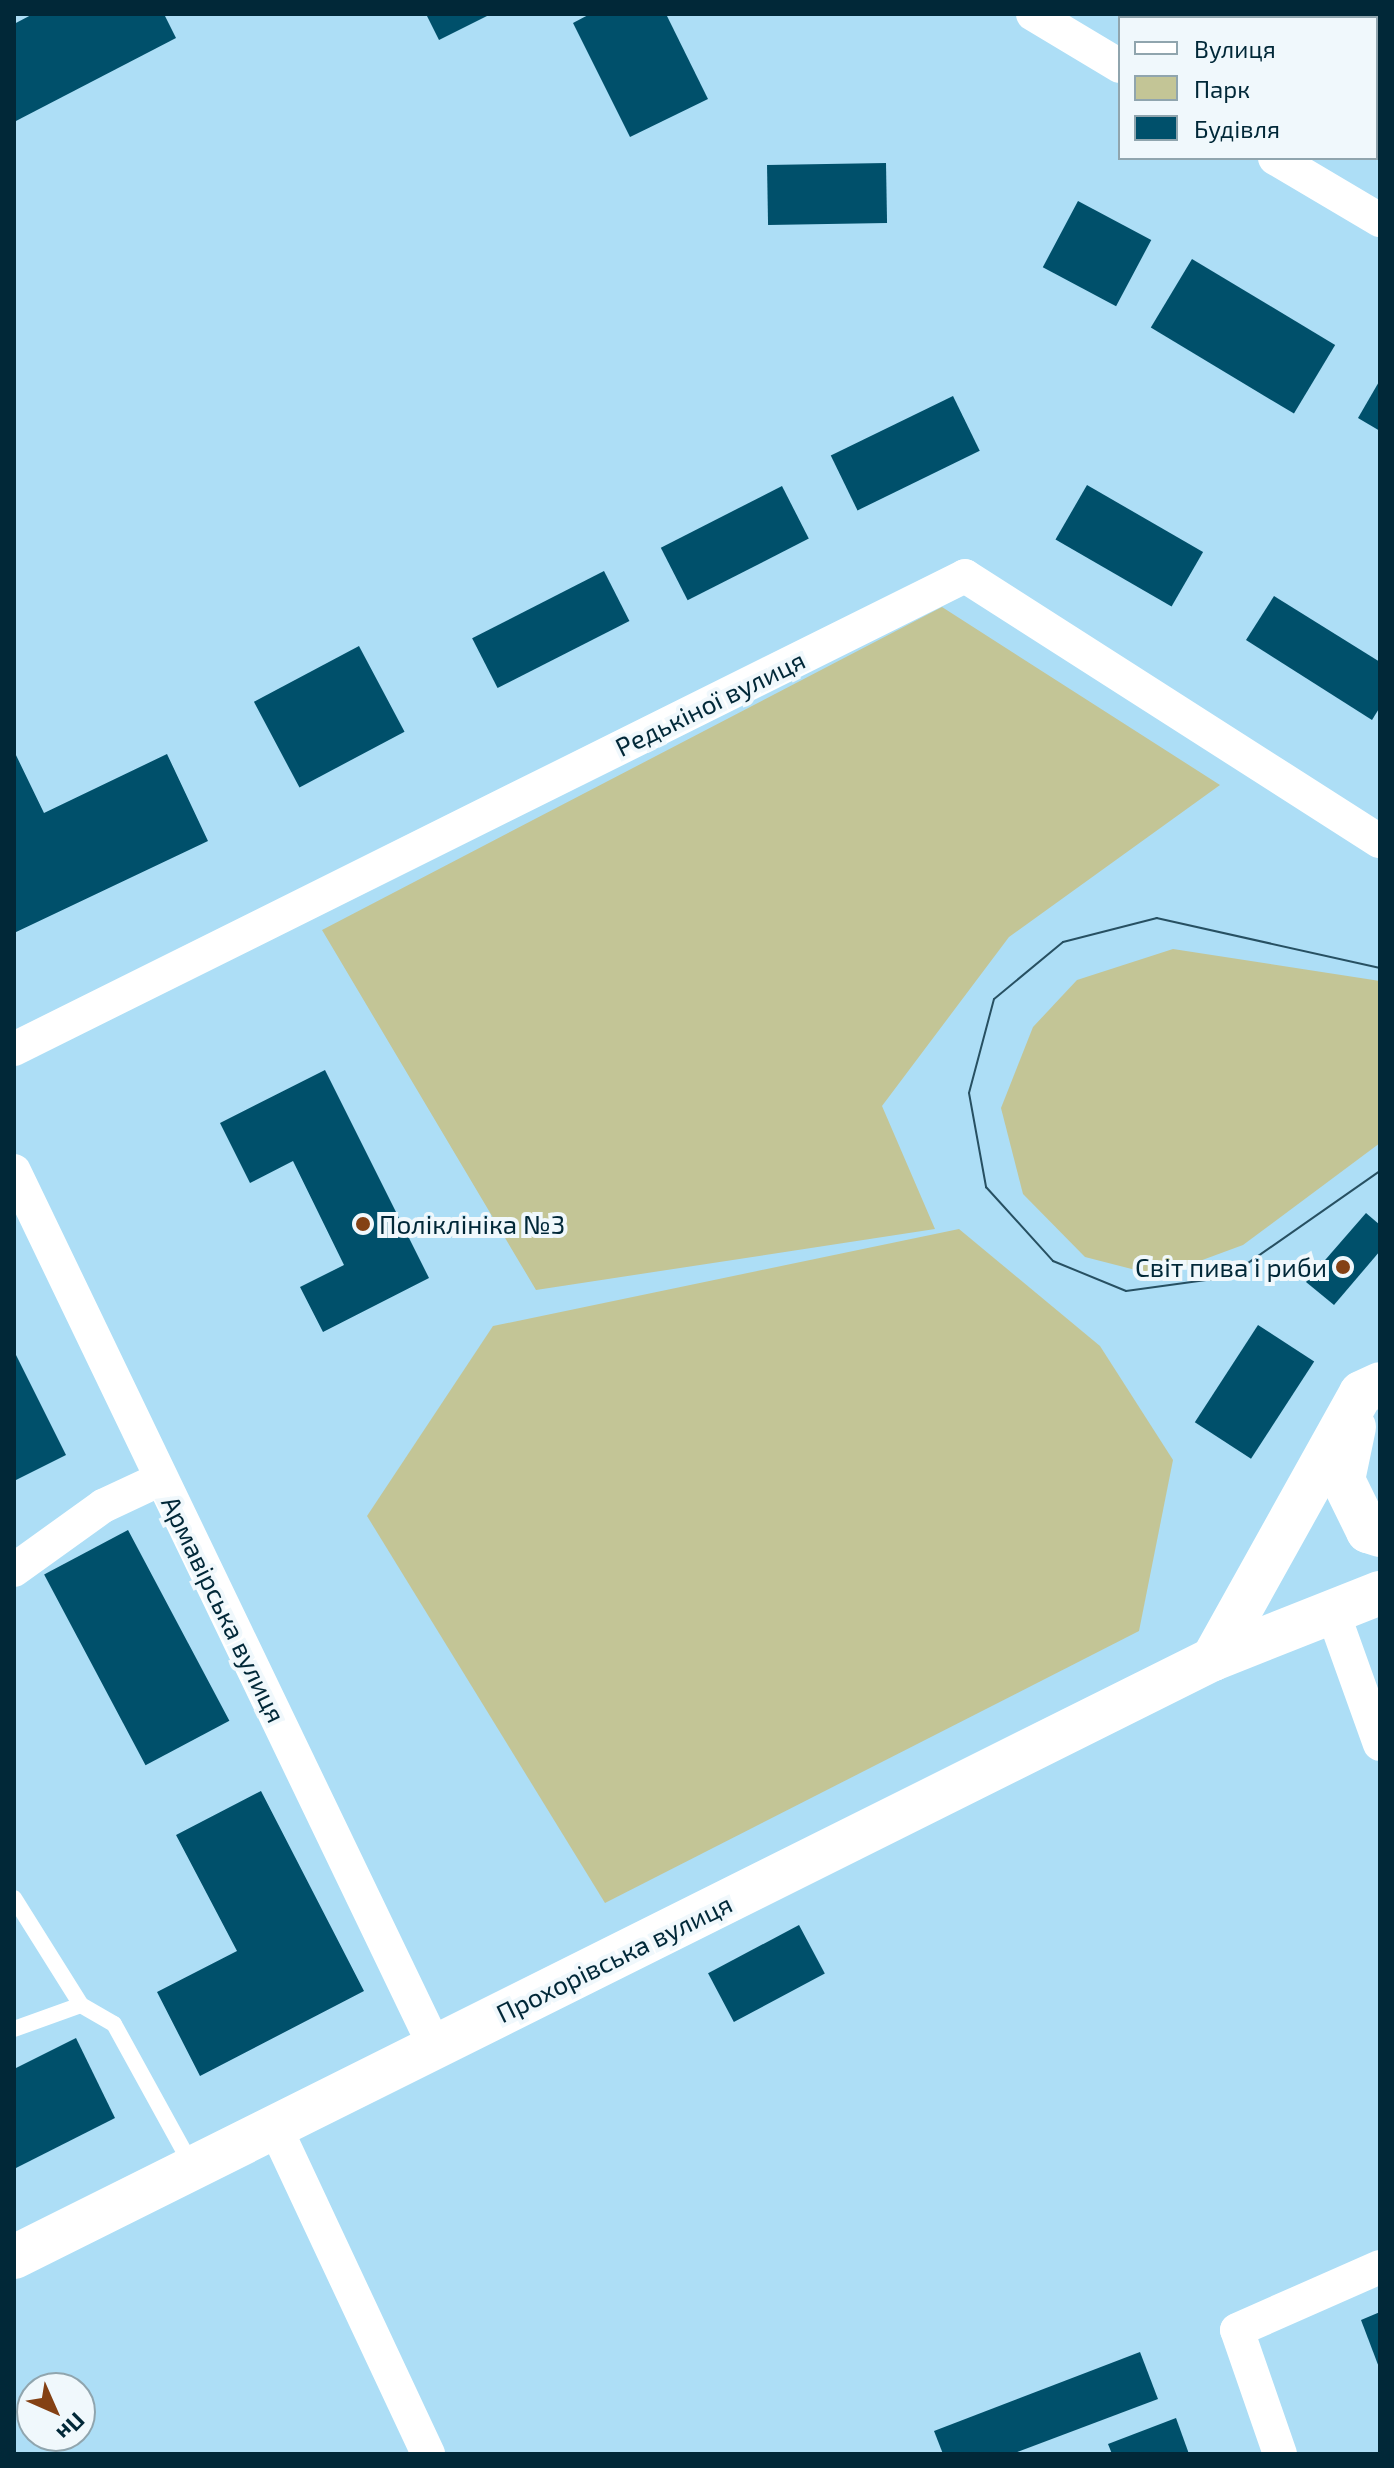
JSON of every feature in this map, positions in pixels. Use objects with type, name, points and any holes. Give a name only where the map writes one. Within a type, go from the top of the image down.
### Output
[{"type":"street","points":[[1033,14],[1118,65]]},
{"type":"street","points":[[1278,160],[1380,220]]},
{"type":"street","name":"Редькіної вулиця","points":[[14,1049],[965,576],[1380,841]]},
{"type":"street","name":"Армавірська вулиця","points":[[14,1171],[435,2047]]},
{"type":"street","points":[[1370,1389],[1343,1480],[1368,1531],[1380,1535]]},
{"type":"street","points":[[1213,1659],[1370,1389]]},
{"type":"street","points":[[14,1570],[103,1506],[161,1479]]},
{"type":"street","name":"Прохорівська вулиця","points":[[14,2257],[1213,1659],[1380,1593]]},
{"type":"street","points":[[1333,1613],[1380,1744]]},
{"type":"street","points":[[275,2127],[428,2454]]},
{"type":"street","points":[[1280,2454],[1237,2330],[1380,2267]]},
{"type":"lane","points":[[14,1898],[81,2005],[114,2024],[193,2168]]},
{"type":"lane","points":[[14,2029],[81,2005]]},
{"type":"green space","points":[[942,607],[1220,785],[1009,937],[882,1106],[935,1229],[536,1290],[322,930]]},
{"type":"green space","points":[[1173,949],[1380,981],[1380,1143],[1243,1245],[1159,1276],[1085,1257],[1023,1194],[1001,1108],[1033,1027],[1077,980]]},
{"type":"green space","points":[[959,1229],[1100,1346],[1173,1460],[1139,1631],[605,1903],[367,1516],[493,1326]]},
{"type":"building","points":[[33,14],[164,14],[176,38],[14,122],[14,24]]},
{"type":"building","points":[[426,14],[491,14],[439,40]]},
{"type":"building","points":[[590,14],[666,14],[708,99],[630,137],[573,23]]},
{"type":"building","points":[[886,163],[887,223],[768,225],[767,165]]},
{"type":"building","points":[[1078,201],[1151,240],[1116,306],[1043,267]]},
{"type":"building","points":[[1192,259],[1335,345],[1294,414],[1151,328]]},
{"type":"building","points":[[1380,380],[1380,431],[1358,418]]},
{"type":"building","points":[[953,396],[980,451],[858,510],[831,456]]},
{"type":"building","points":[[1087,485],[1203,552],[1172,607],[1056,540]]},
{"type":"building","points":[[782,486],[809,539],[688,600],[661,548]]},
{"type":"building","points":[[604,571],[629,621],[498,688],[472,638]]},
{"type":"building","points":[[1274,596],[1380,662],[1380,707],[1372,720],[1246,640]]},
{"type":"building","points":[[359,646],[405,732],[299,788],[254,702]]},
{"type":"building","points":[[14,751],[44,813],[167,754],[208,841],[14,933]]},
{"type":"building","name":"Поліклініка №3","points":[[325,1070],[429,1278],[323,1332],[300,1287],[344,1265],[293,1161],[250,1183],[220,1123]]},
{"type":"building","name":"Світ пива і риби","points":[[1366,1213],[1380,1225],[1380,1251],[1334,1305],[1306,1282]]},
{"type":"building","points":[[1258,1325],[1314,1361],[1251,1459],[1195,1422]]},
{"type":"building","points":[[14,1351],[66,1455],[14,1481]]},
{"type":"building","points":[[128,1530],[229,1721],[146,1765],[44,1575]]},
{"type":"building","points":[[261,1791],[364,1991],[200,2076],[157,1992],[237,1951],[176,1835]]},
{"type":"building","points":[[799,1925],[825,1974],[734,2022],[708,1973]]},
{"type":"building","points":[[76,2038],[115,2118],[14,2169],[14,2069]]},
{"type":"building","points":[[1380,2312],[1380,2370],[1361,2320]]},
{"type":"building","points":[[1140,2352],[1158,2399],[1012,2454],[943,2454],[934,2431]]},
{"type":"building","points":[[1176,2418],[1189,2454],[1112,2454],[1108,2444]]},
{"type":"tram line","points":[[1380,968],[1157,918],[1063,942],[994,999],[969,1093],[986,1187],[1053,1261],[1126,1291],[1228,1277],[1380,1171]]},
{"type":"place","name":"Поліклініка №3","points":[[363,1224]]},
{"type":"place","name":"Світ пива і риби","points":[[1343,1267]]}]
